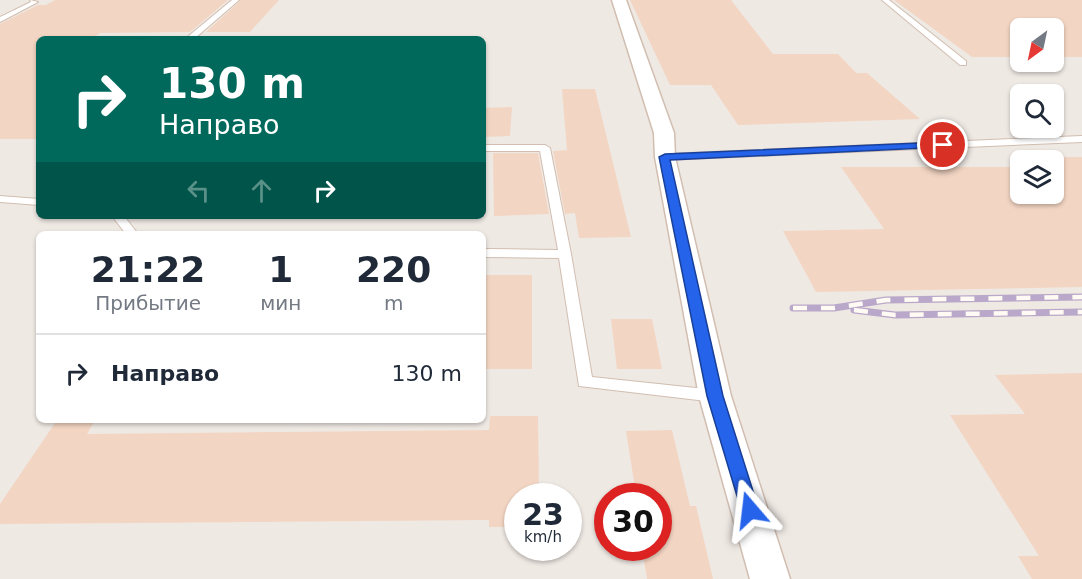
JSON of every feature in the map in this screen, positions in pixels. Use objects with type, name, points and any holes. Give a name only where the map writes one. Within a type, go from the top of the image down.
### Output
[{"type":"street","points":[[619,0],[664,133],[665,157],[715,396],[770,579]]},
{"type":"lane","points":[[0,20],[35,2],[33,0]]},
{"type":"lane","points":[[193,36],[236,0]]},
{"type":"lane","points":[[885,0],[963,63]]},
{"type":"lane","points":[[665,157],[1082,140]]},
{"type":"lane","points":[[486,148],[545,148],[565,254],[585,382],[715,396]]},
{"type":"lane","points":[[0,199],[36,202]]},
{"type":"lane","points":[[120,219],[130,231]]},
{"type":"lane","points":[[486,253],[565,254]]},
{"type":"shaded area","points":[[0,0],[1082,0],[1082,579],[0,579]]},
{"type":"building","points":[[55,0],[228,0],[190,32],[36,36],[36,139],[0,139],[0,24],[38,5],[46,5]]},
{"type":"building","points":[[241,0],[279,0],[250,32],[206,32]]},
{"type":"building","points":[[630,0],[731,0],[773,54],[838,54],[856,73],[867,73],[920,119],[738,125],[711,85],[670,85]]},
{"type":"building","points":[[894,0],[1082,0],[1082,57],[1064,57],[1064,18],[1010,18],[1010,57],[972,57]]},
{"type":"building","points":[[562,89],[595,89],[631,237],[579,238],[575,213],[565,214],[553,151],[567,150]]},
{"type":"building","points":[[512,107],[510,136],[486,137],[486,108]]},
{"type":"building","points":[[493,153],[538,153],[549,214],[494,216]]},
{"type":"building","points":[[1064,157],[1082,157],[1082,287],[816,292],[783,231],[884,229],[841,167],[1010,167],[1010,204],[1064,204]]},
{"type":"building","points":[[486,275],[532,275],[532,369],[486,369]]},
{"type":"building","points":[[611,319],[652,319],[662,369],[617,369]]},
{"type":"building","points":[[1082,373],[1082,579],[1032,579],[1018,556],[1039,556],[950,415],[1025,414],[995,375]]},
{"type":"building","points":[[490,416],[538,416],[539,483],[504,483],[504,527],[489,527],[489,520],[0,524],[0,504],[55,423],[93,423],[87,434],[489,430]]},
{"type":"building","points":[[672,430],[690,506],[696,506],[713,579],[647,579],[644,561],[672,561],[672,483],[634,483],[626,431]]},
{"type":"railway","points":[[793,308],[834,308],[886,300],[1082,297]]},
{"type":"railway","points":[[854,310],[895,315],[1082,312]]},
{"type":"route","points":[[750,510],[715,396],[665,157],[943,145]]}]
